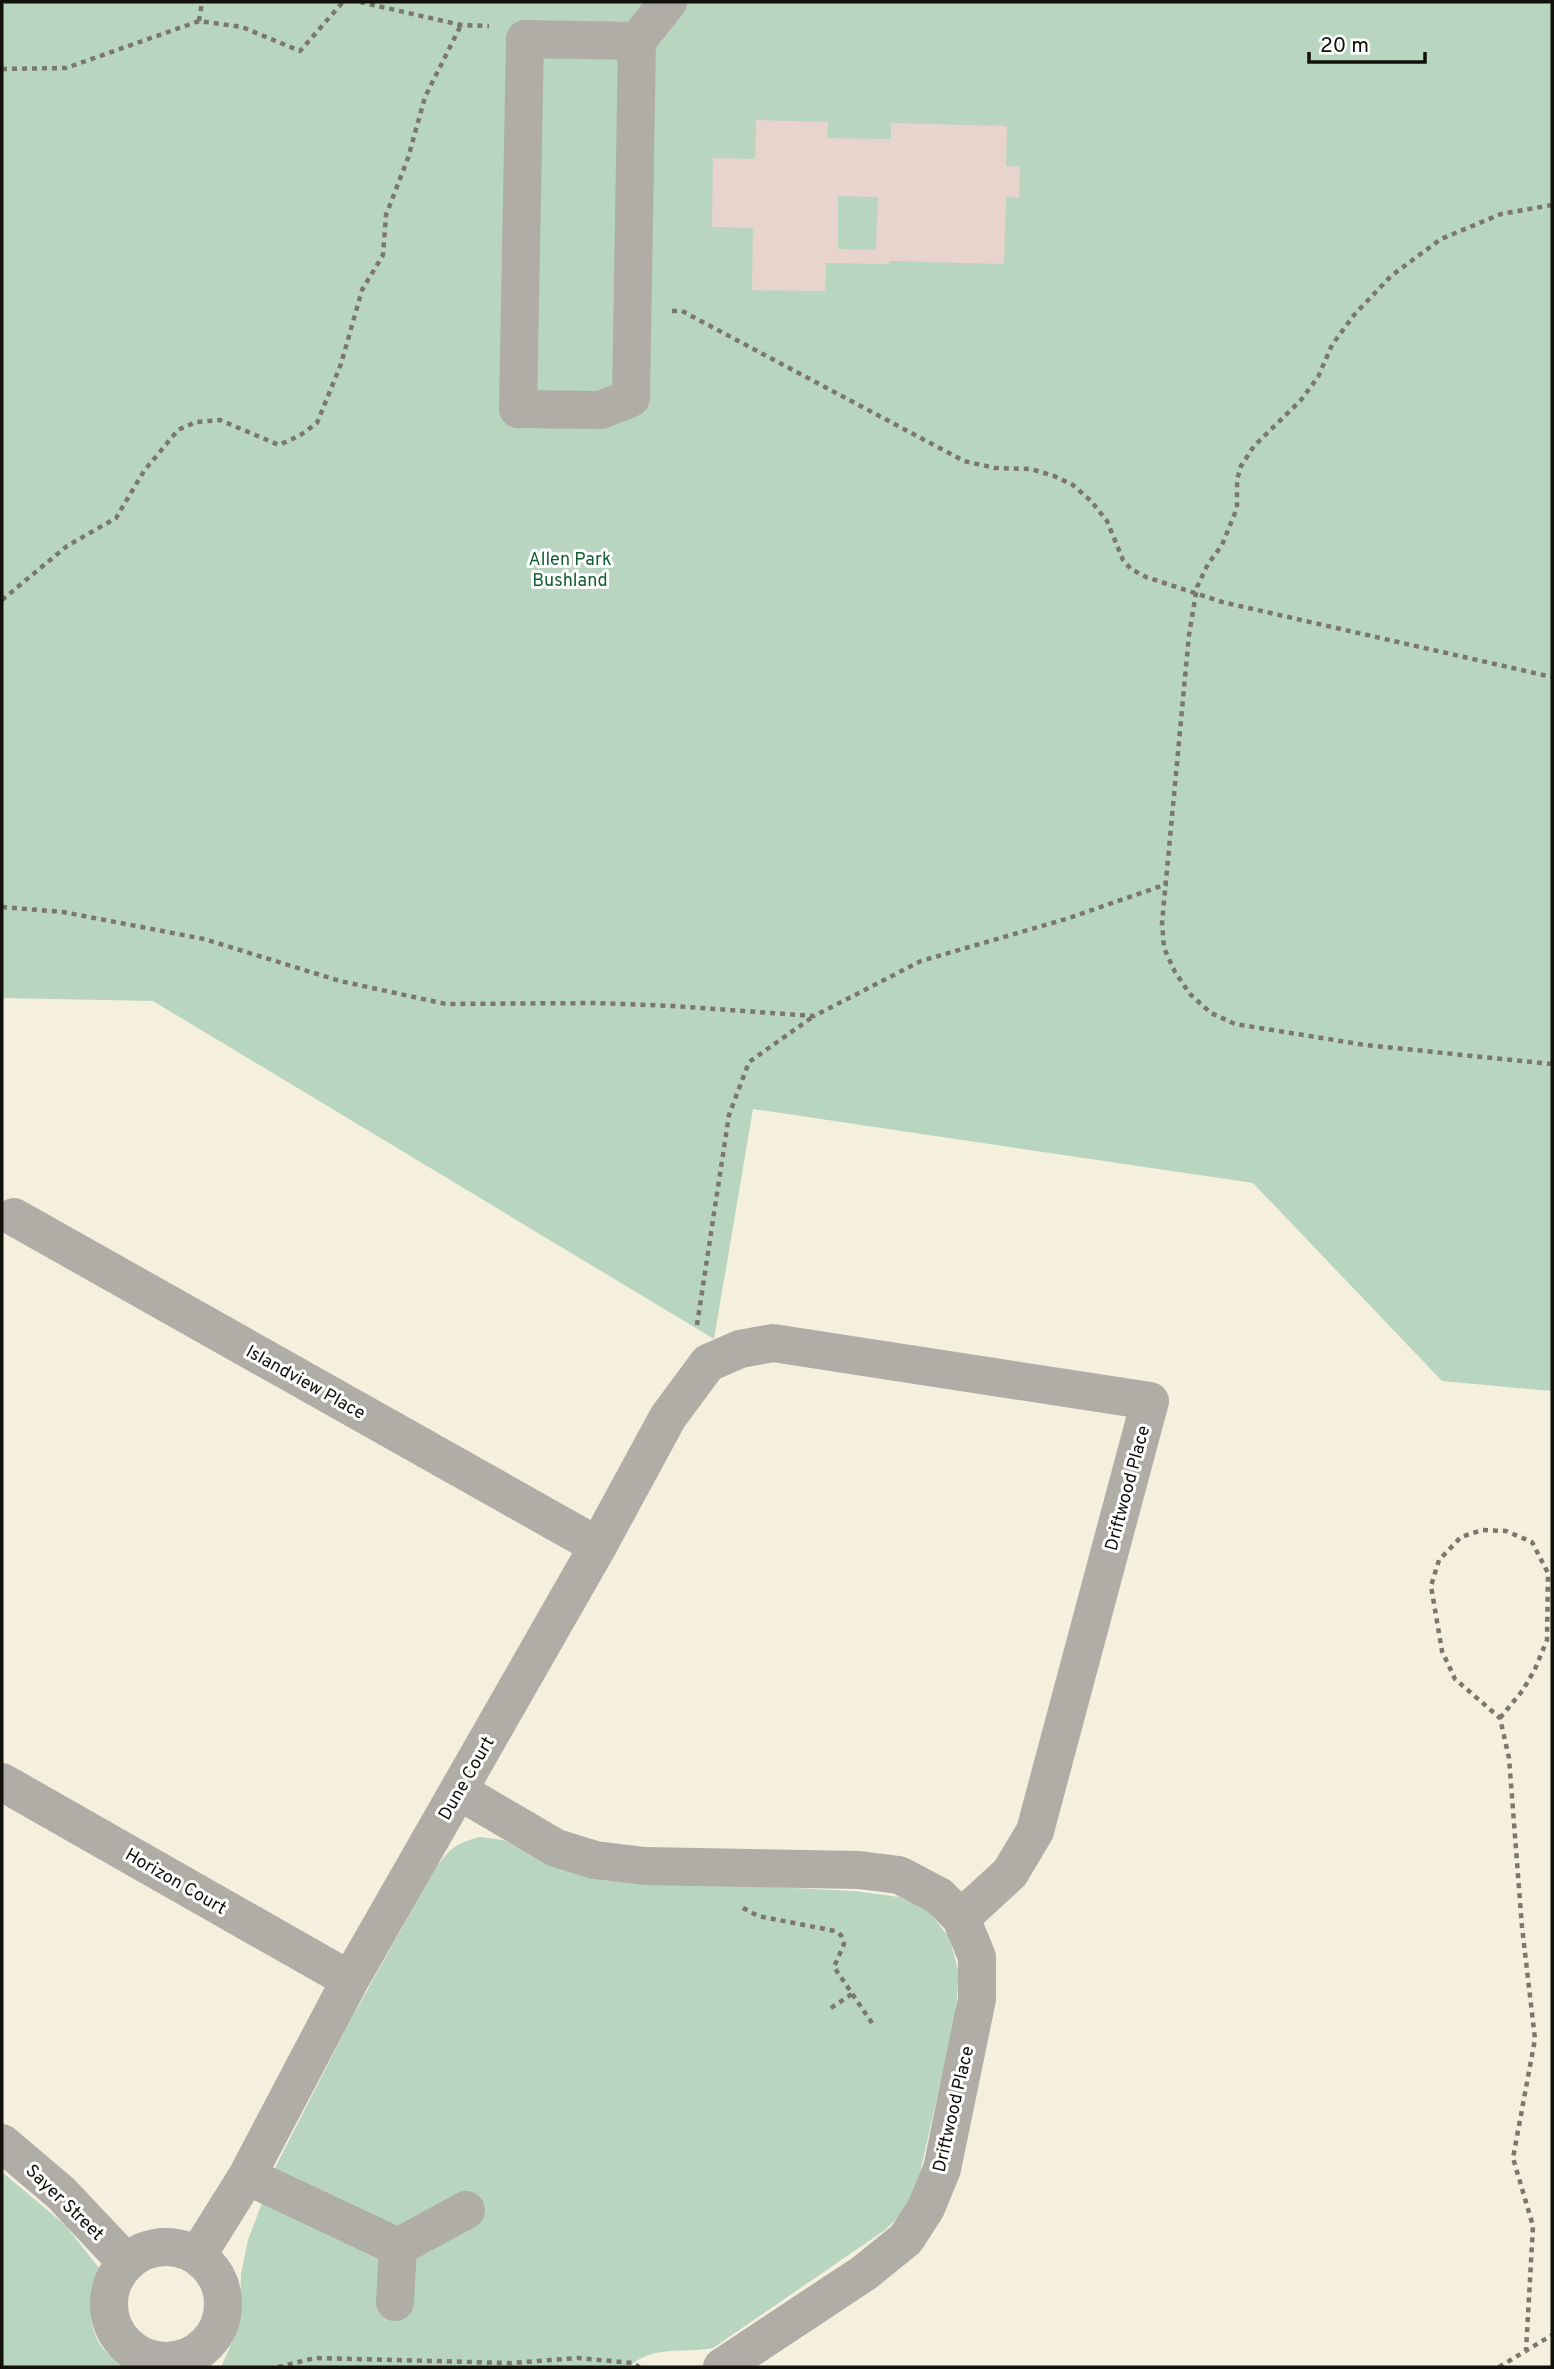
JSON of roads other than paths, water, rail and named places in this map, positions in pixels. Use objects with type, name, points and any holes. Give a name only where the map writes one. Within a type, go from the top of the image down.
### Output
[{"type":"street","points":[[637,41],[525,39],[518,409],[601,410],[631,398],[637,41],[668,2]]},
{"type":"street","name":"Islandview Place","points":[[14,1217],[598,1546]]},
{"type":"street","name":"Dune Court","points":[[197,2256],[247,2176],[350,1980],[598,1546],[668,1417],[708,1363],[740,1349],[773,1343]]},
{"type":"street","name":"Driftwood Place","points":[[773,1343],[1150,1401],[1035,1831],[1010,1873],[961,1918]]},
{"type":"street","name":"Horizon Court","points":[[2,1782],[350,1980]]},
{"type":"street","name":"Driftwood Place","points":[[459,1791],[556,1848],[595,1860],[645,1866],[859,1870],[899,1875],[939,1896],[961,1918],[977,1957],[978,1999],[942,2169],[926,2208],[905,2239],[864,2273],[722,2367]]},
{"type":"street","name":"Sayer Street","points":[[2,2143],[61,2193],[127,2263]]},
{"type":"street","points":[[247,2176],[398,2247]]},
{"type":"street","points":[[398,2247],[466,2210]]},
{"type":"street","points":[[161,2247],[180,2248],[197,2256],[211,2269],[221,2286],[224,2304],[220,2323],[211,2340],[179,2363],[142,2355],[127,2345],[116,2330],[110,2313],[110,2294],[116,2277],[127,2263],[142,2252],[161,2247]]},
{"type":"street","points":[[395,2302],[398,2247]]},
{"type":"park label","name":"Allen Park Bushland","points":[[570,569]]}]
